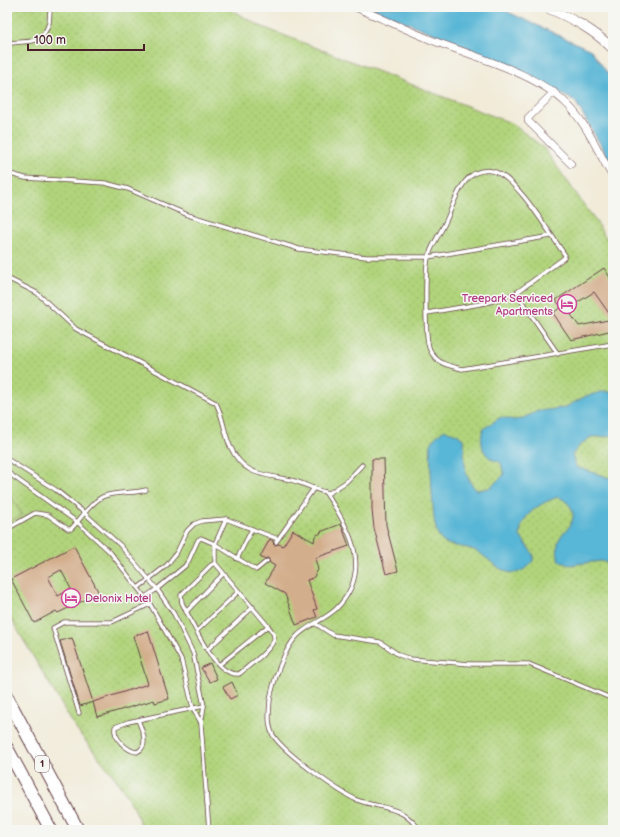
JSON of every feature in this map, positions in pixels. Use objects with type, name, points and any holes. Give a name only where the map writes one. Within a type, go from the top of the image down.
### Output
[{"type":"highway","name":"1","points":[[7,697],[78,830]]},
{"type":"highway","name":"1","points":[[7,748],[51,830]]},
{"type":"main road","points":[[545,7],[591,29],[613,49]]},
{"type":"street","points":[[355,7],[492,63],[540,84],[554,92],[569,106],[581,122],[613,177]]},
{"type":"street","points":[[554,92],[528,118],[528,121],[570,164]]},
{"type":"lane","points":[[7,44],[32,42],[42,37],[49,21],[51,7]]},
{"type":"lane","points":[[427,313],[486,303],[516,292],[563,260],[565,256],[520,192],[505,177],[492,171],[482,172],[466,180],[458,191],[450,215],[428,258],[426,269],[427,313],[428,346],[434,356],[445,365],[462,369],[613,344]]},
{"type":"lane","points":[[7,173],[25,178],[105,183],[128,189],[188,215],[299,249],[366,257],[428,258],[551,236]]},
{"type":"lane","points":[[7,278],[37,293],[76,329],[216,402],[230,446],[238,460],[247,469],[258,474],[291,480],[325,492],[333,492],[346,482],[362,464]]},
{"type":"lane","points":[[516,292],[558,354]]},
{"type":"lane","points":[[7,459],[56,490],[120,545],[150,580],[174,614],[194,653],[204,706],[201,724],[209,830]]},
{"type":"lane","points":[[7,472],[78,522],[110,552],[145,597],[181,660],[193,708],[201,724]]},
{"type":"lane","points":[[138,588],[167,565],[177,552],[188,531],[194,524],[212,519],[226,519],[277,541],[314,488]]},
{"type":"lane","points":[[7,529],[35,513],[48,515],[68,529],[71,529],[84,513],[101,498],[113,494],[134,493],[146,490]]},
{"type":"lane","points":[[325,492],[344,522],[357,557],[357,565],[352,584],[337,608],[316,624],[308,627],[296,637],[286,651],[272,689],[270,727],[274,738],[292,754],[339,790],[363,802],[403,814],[421,830]]},
{"type":"lane","points":[[215,563],[211,565],[181,595],[182,603],[212,659],[228,672],[239,674],[268,650],[274,641],[274,636],[253,607],[238,592],[215,563],[215,544],[226,519]]},
{"type":"lane","points":[[237,559],[252,529]]},
{"type":"lane","points":[[145,597],[157,589],[189,560],[198,540],[204,538],[256,570],[267,561]]},
{"type":"lane","points":[[186,612],[223,574]]},
{"type":"lane","points":[[197,631],[238,592]]},
{"type":"lane","points":[[78,713],[53,628],[64,622],[112,622],[150,604]]},
{"type":"lane","points":[[207,650],[253,607]]},
{"type":"lane","points":[[316,624],[332,634],[380,642],[399,655],[410,659],[470,664],[529,664],[613,699]]},
{"type":"lane","points":[[219,665],[268,626]]},
{"type":"lane","points":[[138,720],[144,737],[144,746],[142,750],[137,752],[129,750],[120,741],[115,730],[118,725],[138,720],[204,706]]},
{"type":"green space","points":[[7,7],[226,7],[260,26],[511,123],[543,147],[597,223],[613,249],[613,830],[143,830],[134,808],[116,779],[76,729],[7,612]]},
{"type":"green space","points":[[7,489],[22,515],[7,523]]},
{"type":"water","points":[[369,7],[497,7],[591,50],[613,81],[613,166],[575,101],[473,50]]},
{"type":"water","points":[[605,391],[613,393],[613,436],[591,437],[580,445],[572,455],[576,467],[610,478],[613,477],[613,564],[601,561],[569,565],[559,561],[557,552],[558,542],[572,522],[573,513],[570,505],[558,497],[538,506],[523,522],[520,536],[533,554],[533,561],[524,569],[517,572],[502,570],[482,554],[474,550],[445,543],[440,539],[434,521],[431,481],[431,445],[436,436],[445,430],[457,434],[464,440],[465,467],[469,480],[477,490],[489,488],[504,475],[501,463],[490,458],[484,451],[481,440],[483,429],[501,417],[514,420],[521,419],[538,411],[564,408],[586,396]]},
{"type":"building","name":"Treepark Serviced Apartments","points":[[604,268],[613,282],[613,319],[613,330],[571,340],[553,313],[561,307],[556,300]],"holes":[[[594,292],[613,319],[579,326],[567,309]]]},
{"type":"building","points":[[372,459],[384,459],[386,525],[398,571],[386,574],[374,528],[372,510]]},
{"type":"building","points":[[341,524],[349,546],[315,558],[318,570],[313,578],[307,580],[317,609],[314,610],[317,617],[296,625],[285,594],[265,583],[275,566],[270,563],[268,558],[264,559],[260,557],[270,539],[273,541],[274,545],[279,544],[283,546],[293,530],[314,542],[315,536],[321,533],[320,532]]},
{"type":"building","points":[[74,546],[99,593],[58,613],[56,611],[34,623],[11,579]],"holes":[[[61,570],[71,589],[58,596],[48,577]]]},
{"type":"building","points":[[148,631],[169,699],[155,703],[154,700],[97,717],[93,702],[148,684],[133,636]]},
{"type":"building","points":[[72,638],[93,702],[80,706],[60,641]]},
{"type":"building","points":[[210,663],[217,679],[210,682],[201,668]]},
{"type":"building","points":[[232,682],[238,695],[230,699],[223,687]]},
{"type":"place","name":"Treepark Serviced Apartments","points":[[567,304]]},
{"type":"place","name":"Delonix Hotel","points":[[71,598]]}]
